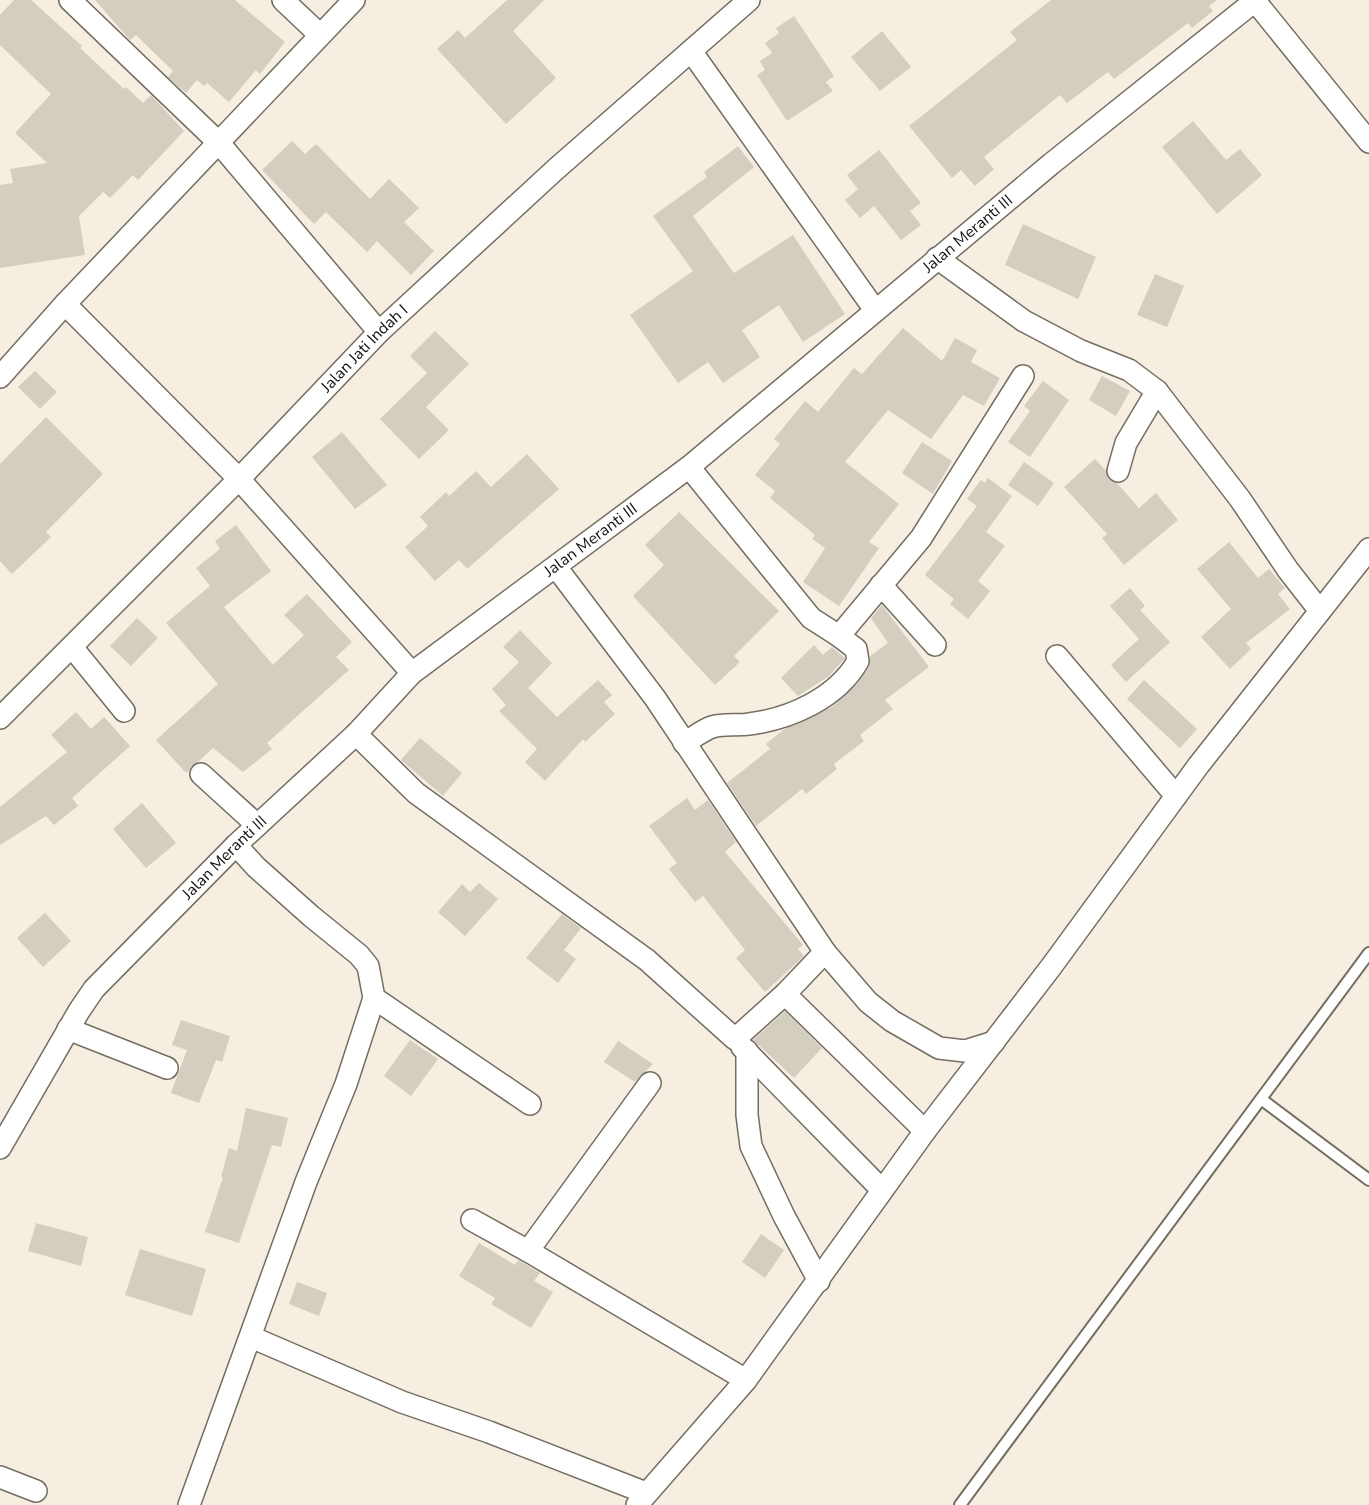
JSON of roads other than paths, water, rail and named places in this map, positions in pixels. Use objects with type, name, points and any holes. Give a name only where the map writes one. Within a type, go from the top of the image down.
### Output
[{"type":"street","points":[[70,0],[219,143],[379,332]]},
{"type":"street","points":[[283,0],[320,35]]},
{"type":"street","points":[[0,377],[65,304],[354,0]]},
{"type":"street","name":"Jalan Jati Indah I","points":[[0,718],[239,479],[379,332],[556,170],[749,0]]},
{"type":"street","points":[[1255,1],[1369,142]]},
{"type":"street","name":"Jalan Meranti III","points":[[0,1148],[68,1029],[94,989],[236,845],[356,734],[412,673],[689,467],[874,310],[1255,1]]},
{"type":"street","points":[[691,51],[874,310]]},
{"type":"street","points":[[938,258],[1024,321],[1081,351],[1129,370],[1156,391],[1240,499],[1288,570],[1320,611]]},
{"type":"street","points":[[65,304],[239,479],[412,673]]},
{"type":"street","points":[[838,636],[921,538],[1023,376]]},
{"type":"street","points":[[1118,471],[1126,443],[1156,391]]},
{"type":"street","points":[[684,743],[711,727],[770,720],[810,705],[842,681],[858,661],[856,649],[826,630],[805,611],[689,467]]},
{"type":"street","points":[[251,1337],[402,1402],[489,1432],[642,1499],[746,1380],[925,1131],[994,1042],[1176,796],[1369,549]]},
{"type":"street","points":[[556,567],[655,698],[825,952],[868,1002],[892,1021],[948,1051],[965,1051],[994,1042]]},
{"type":"street","points":[[881,585],[935,645]]},
{"type":"street","points":[[72,647],[124,711]]},
{"type":"street","points":[[1056,656],[1176,796]]},
{"type":"street","points":[[356,734],[416,793],[513,866],[647,960],[741,1045],[882,1190]]},
{"type":"street","points":[[201,774],[257,825]]},
{"type":"street","points":[[189,1505],[306,1182],[346,1084],[374,998],[368,966],[359,955],[256,867],[236,845]]},
{"type":"street","points":[[819,1281],[784,1216],[751,1146],[741,1045],[825,952]]},
{"type":"street","points":[[785,994],[925,1131]]},
{"type":"street","points":[[374,998],[530,1104]]},
{"type":"street","points":[[68,1029],[168,1068]]},
{"type":"street","points":[[528,1251],[650,1083]]},
{"type":"street","points":[[472,1220],[746,1380]]},
{"type":"street","points":[[0,1477],[36,1491]]},
{"type":"lane","points":[[960,1505],[1369,953]]},
{"type":"lane","points":[[1262,1099],[1369,1180]]}]
